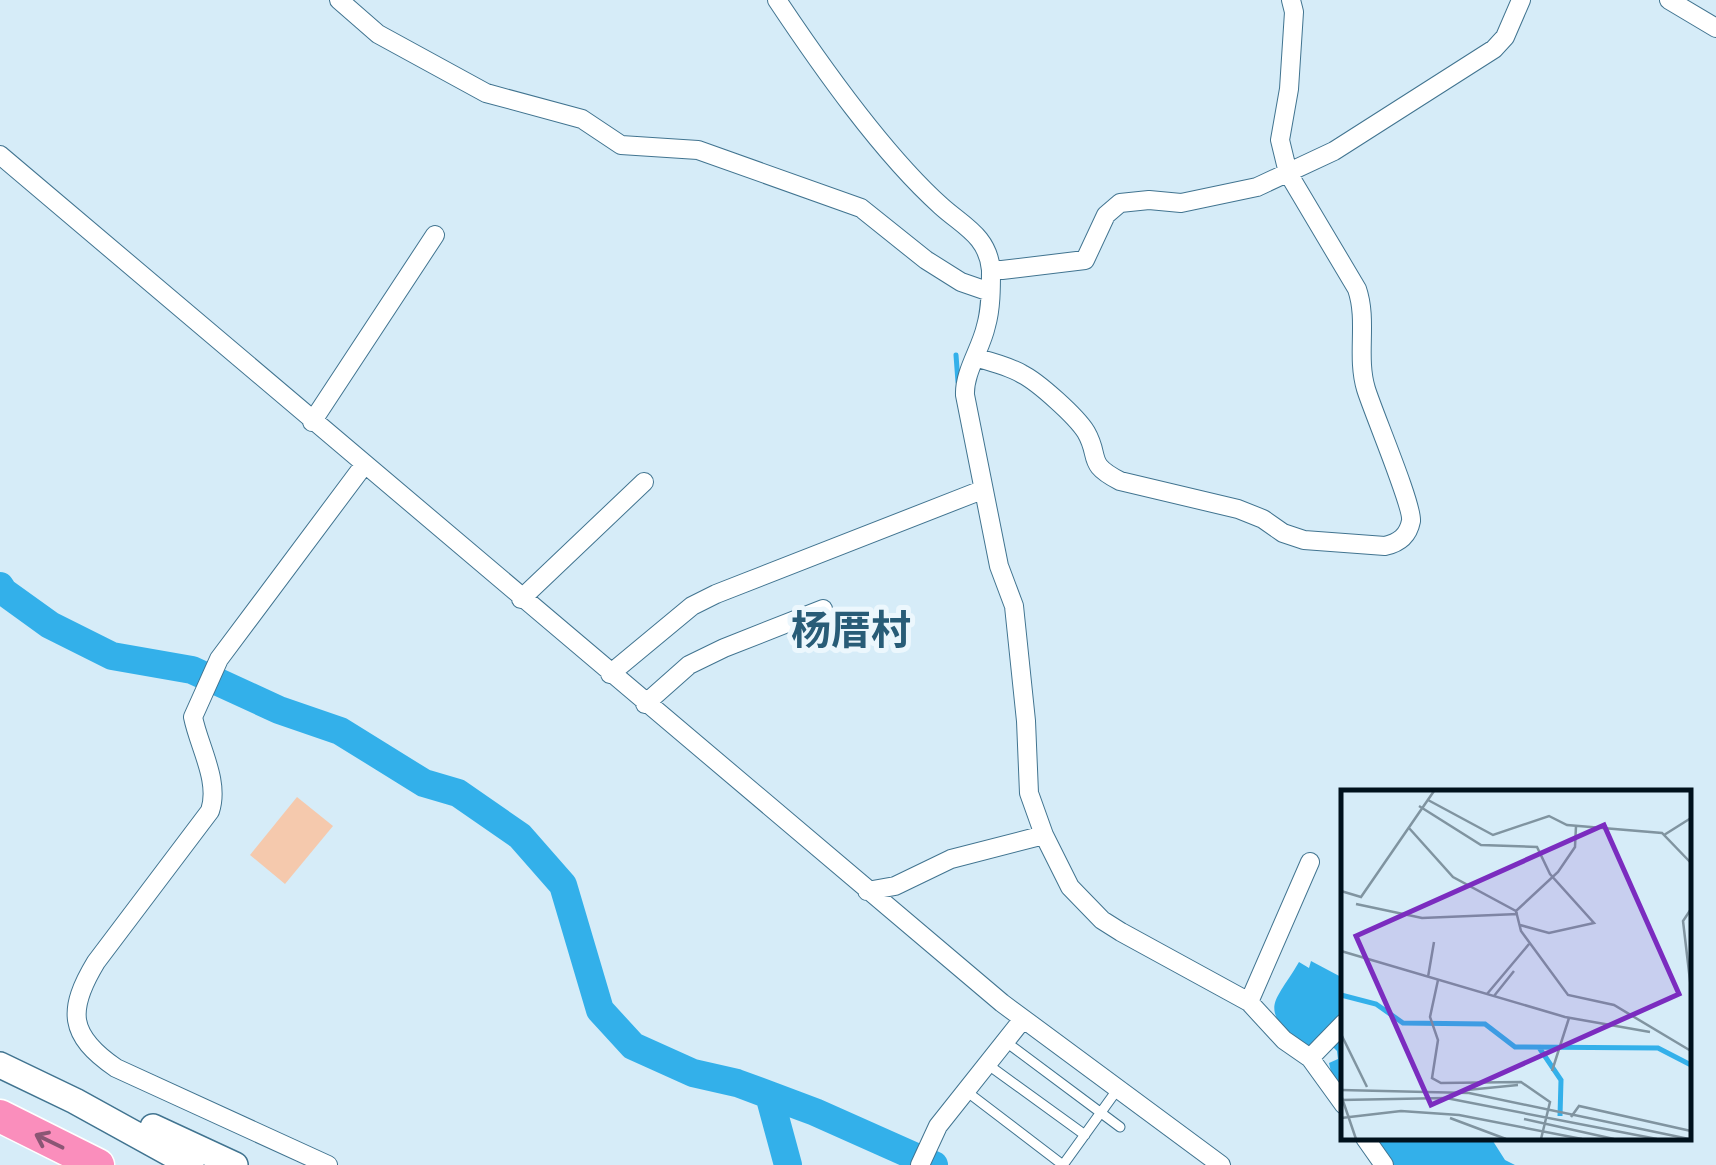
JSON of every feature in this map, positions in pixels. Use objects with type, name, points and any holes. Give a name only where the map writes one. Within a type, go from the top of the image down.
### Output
[{"type":"highway","points":[[0,1116],[98,1165]]},
{"type":"street","points":[[339,0],[378,34],[486,93],[582,120],[621,145],[698,150],[861,208],[926,260],[961,282],[990,292]]},
{"type":"street","points":[[777,0],[806,44],[894,156],[983,243],[990,256],[988,320],[977,358],[964,382],[997,572],[1008,607],[1029,793],[1044,835],[1070,887],[1102,920],[1249,1002],[1284,1040],[1313,1055],[1341,1101]]},
{"type":"street","points":[[977,358],[1024,374],[1078,422],[1088,436],[1094,462],[1120,481],[1238,509],[1304,540],[1385,546],[1406,534],[1411,511],[1364,384],[1364,308],[1358,290],[1288,174],[1280,140],[1289,90],[1294,12],[1291,0]]},
{"type":"street","points":[[991,270],[1086,260],[1106,215],[1120,203],[1182,203],[1256,188],[1288,174],[1334,150],[1494,49],[1521,0]]},
{"type":"street","points":[[1669,0],[1716,28]]},
{"type":"street","points":[[0,155],[867,891],[1023,1020],[1221,1165]]},
{"type":"street","points":[[312,422],[435,234]]},
{"type":"street","points":[[328,1165],[116,1068],[94,1052],[79,1031],[75,1011],[80,988],[96,962],[210,811],[214,798],[193,717],[219,660],[364,465]]},
{"type":"street","points":[[522,599],[644,482]]},
{"type":"street","points":[[610,674],[692,606],[716,594],[982,490]]},
{"type":"street","points":[[645,704],[690,665],[823,609]]},
{"type":"street","points":[[867,891],[895,886],[951,859],[1044,835]]},
{"type":"street","points":[[1249,1002],[1310,862]]},
{"type":"street","points":[[920,1165],[938,1126],[1023,1020]]},
{"type":"street","points":[[1313,1055],[1341,1026]]},
{"type":"street","points":[[0,1066],[75,1101],[191,1165]]},
{"type":"street","points":[[75,1101],[150,1126],[235,1165]]},
{"type":"street","points":[[1366,1140],[1384,1165]]},
{"type":"lane","points":[[1006,1042],[1120,1127]]},
{"type":"lane","points":[[987,1064],[1085,1135]]},
{"type":"lane","points":[[966,1091],[1063,1165],[1117,1090]]},
{"type":"shaded area","points":[[297,797],[333,826],[285,884],[250,855]]},
{"type":"water","points":[[1311,961],[1341,977],[1341,1087],[1329,1063],[1338,1059],[1337,1051],[1332,1046],[1301,1047],[1275,1014],[1277,997],[1299,962],[1309,968]]},
{"type":"water","points":[[1376,1140],[1492,1140],[1505,1160],[1515,1165],[1394,1165]]},
{"type":"waterway","points":[[956,355],[958,382]]},
{"type":"waterway","points":[[0,586],[50,625],[112,656],[192,670],[279,710],[340,731],[424,783],[458,793],[520,836],[563,885],[600,1010],[633,1046],[693,1073],[737,1083],[815,1112],[934,1165]]},
{"type":"waterway","points":[[769,1095],[788,1165]]},
{"type":"district","name":"杨厝村","points":[[851,632]]}]
